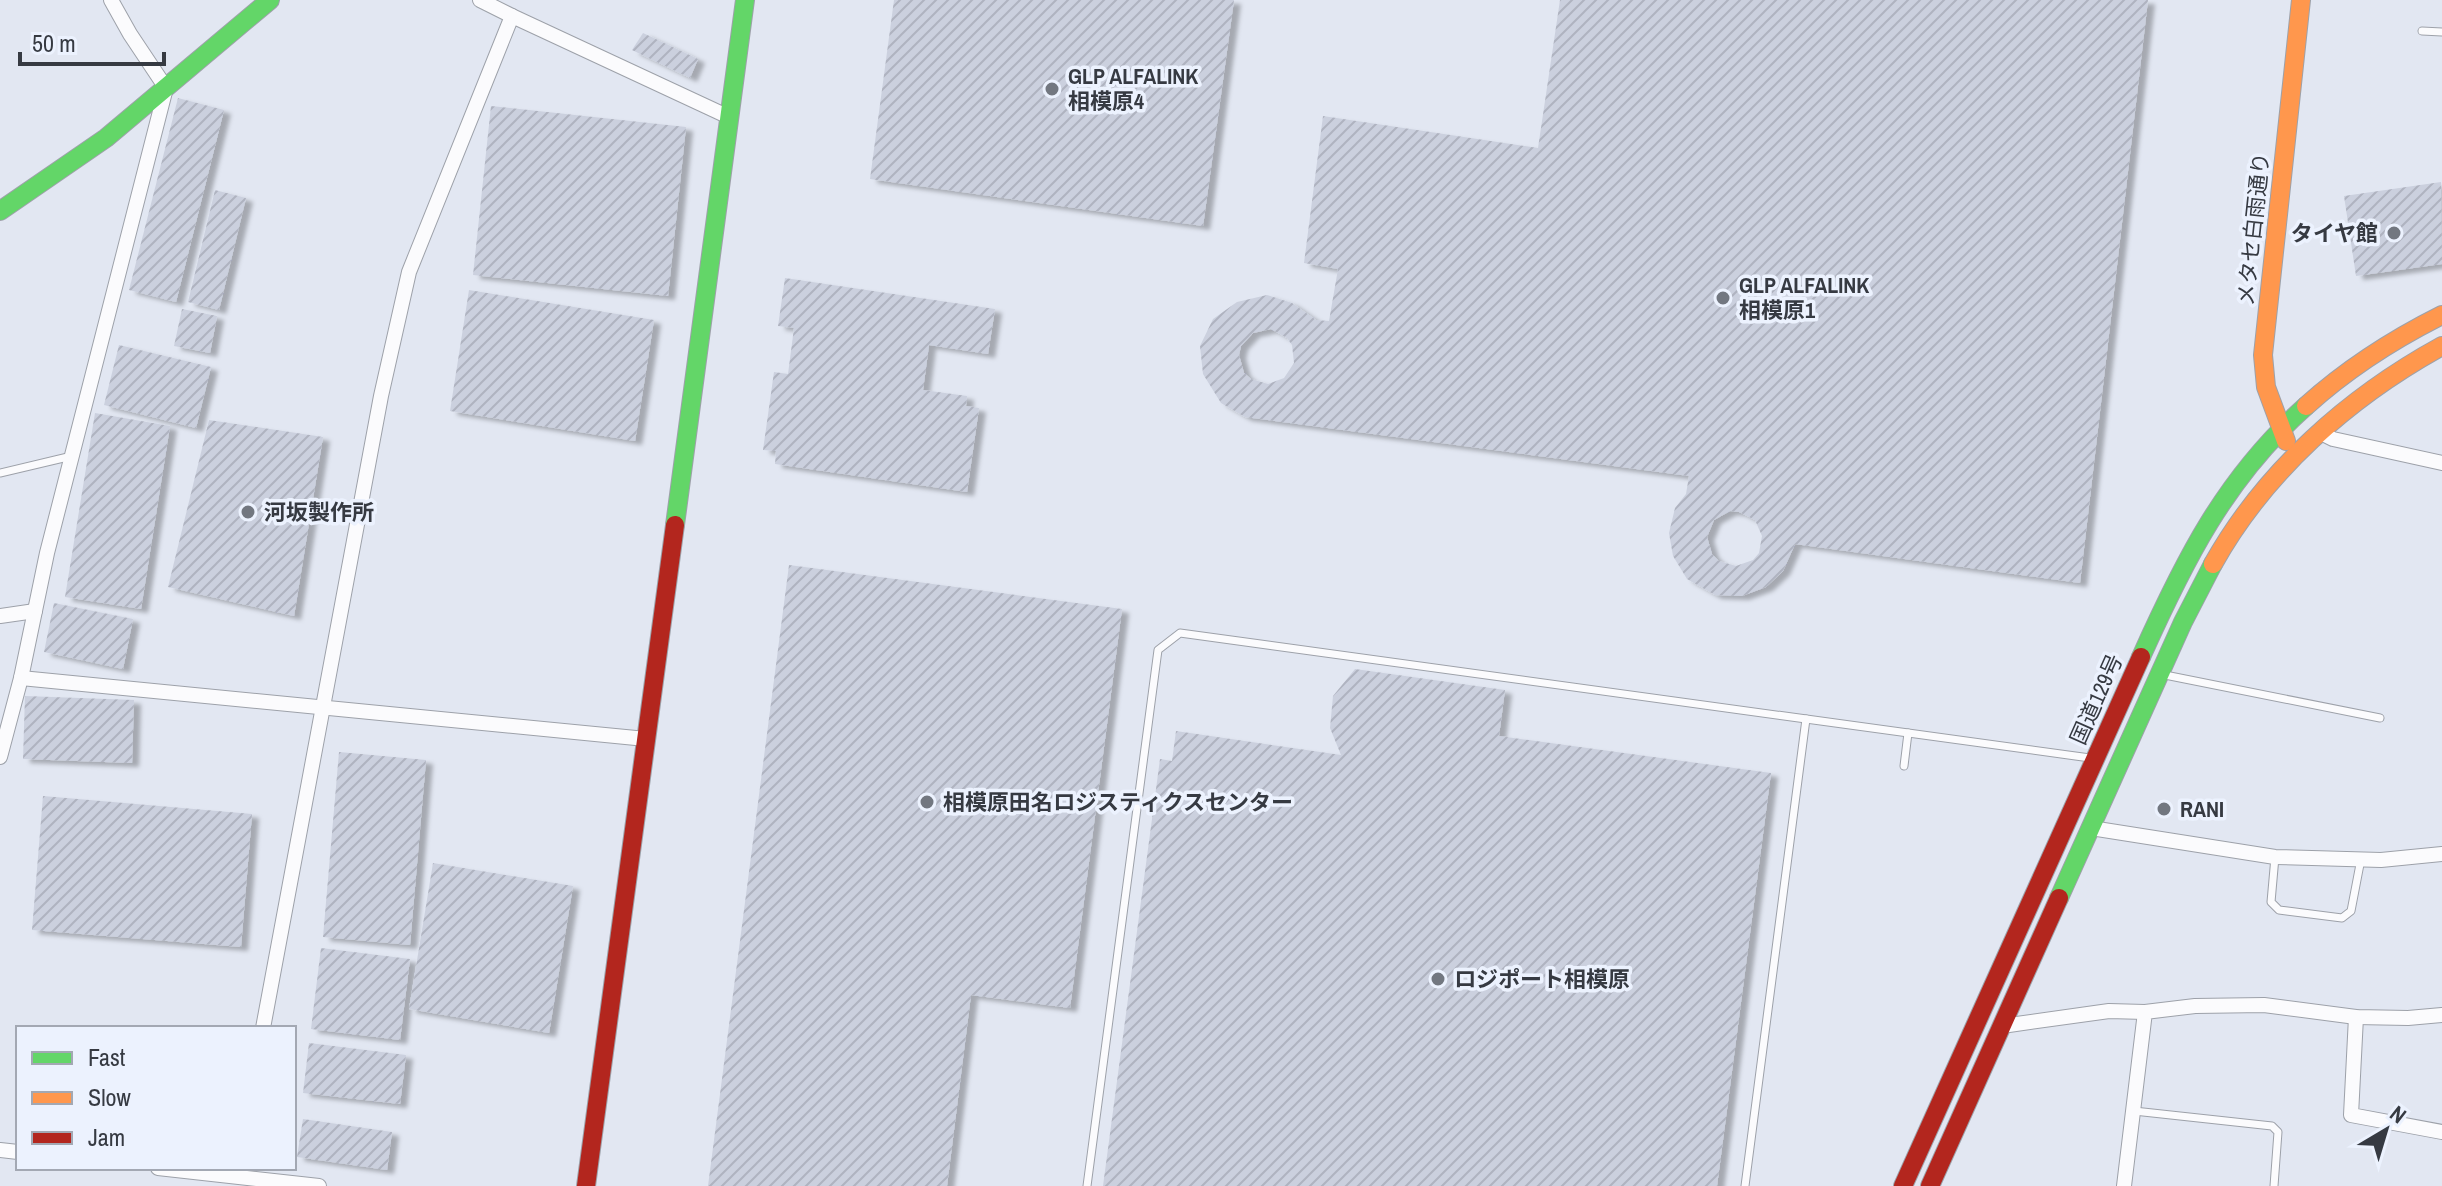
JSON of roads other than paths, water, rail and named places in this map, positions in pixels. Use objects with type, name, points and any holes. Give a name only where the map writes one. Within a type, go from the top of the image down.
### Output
[{"type":"main road","points":[[0,211],[46,184],[270,0]]},
{"type":"main road","points":[[586,1186],[745,0]]},
{"type":"main road","name":"メタセ白雨通り","points":[[2292,459],[2266,387],[2263,355],[2301,0]]},
{"type":"main road","name":"国道129号","points":[[1904,1182],[2188,556],[2215,513],[2281,429],[2330,385],[2381,348],[2442,315]]},
{"type":"main road","points":[[1930,1186],[2196,594],[2234,529],[2265,486],[2352,403],[2442,346]]},
{"type":"street","points":[[0,757],[7,698],[21,678],[73,456],[166,88],[111,0]]},
{"type":"street","points":[[480,0],[729,117]]},
{"type":"street","points":[[263,1026],[381,396],[409,272],[512,16]]},
{"type":"street","points":[[2321,433],[2333,439],[2442,463]]},
{"type":"street","points":[[0,616],[35,611]]},
{"type":"street","points":[[21,678],[324,710],[646,739]]},
{"type":"street","points":[[2091,828],[2275,857],[2361,859],[2442,854]]},
{"type":"street","points":[[2001,1026],[2109,1011],[2145,1012],[2195,1006],[2264,1005],[2356,1017],[2442,1015]]},
{"type":"street","points":[[2124,1186],[2145,1012]]},
{"type":"street","points":[[2356,1017],[2351,1115],[2442,1132]]},
{"type":"street","points":[[197,1170],[236,1172],[319,1186]]},
{"type":"lane","points":[[2422,31],[2442,32]]},
{"type":"lane","points":[[0,473],[73,456]]},
{"type":"lane","points":[[1087,1186],[1158,650],[1180,633],[2096,759]]},
{"type":"lane","points":[[2159,674],[2380,718]]},
{"type":"lane","points":[[1745,1186],[1806,719]]},
{"type":"lane","points":[[1904,766],[1908,733]]},
{"type":"lane","points":[[2275,857],[2271,902],[2279,910],[2342,918],[2351,911],[2361,859]]},
{"type":"lane","points":[[2134,1111],[2272,1126],[2278,1132],[2274,1186]]},
{"type":"place","name":"GLP ALFALINK 相模原4","points":[[1052,89]]},
{"type":"place","name":"タイヤ館","points":[[2394,233]]},
{"type":"place","name":"GLP ALFALINK 相模原1","points":[[1723,298]]},
{"type":"place","name":"河坂製作所","points":[[248,512]]},
{"type":"place","name":"相模原田名ロジスティクスセンター","points":[[927,802]]},
{"type":"place","name":"RANI","points":[[2164,809]]},
{"type":"place","name":"ロジポート相模原","points":[[1438,979]]}]
